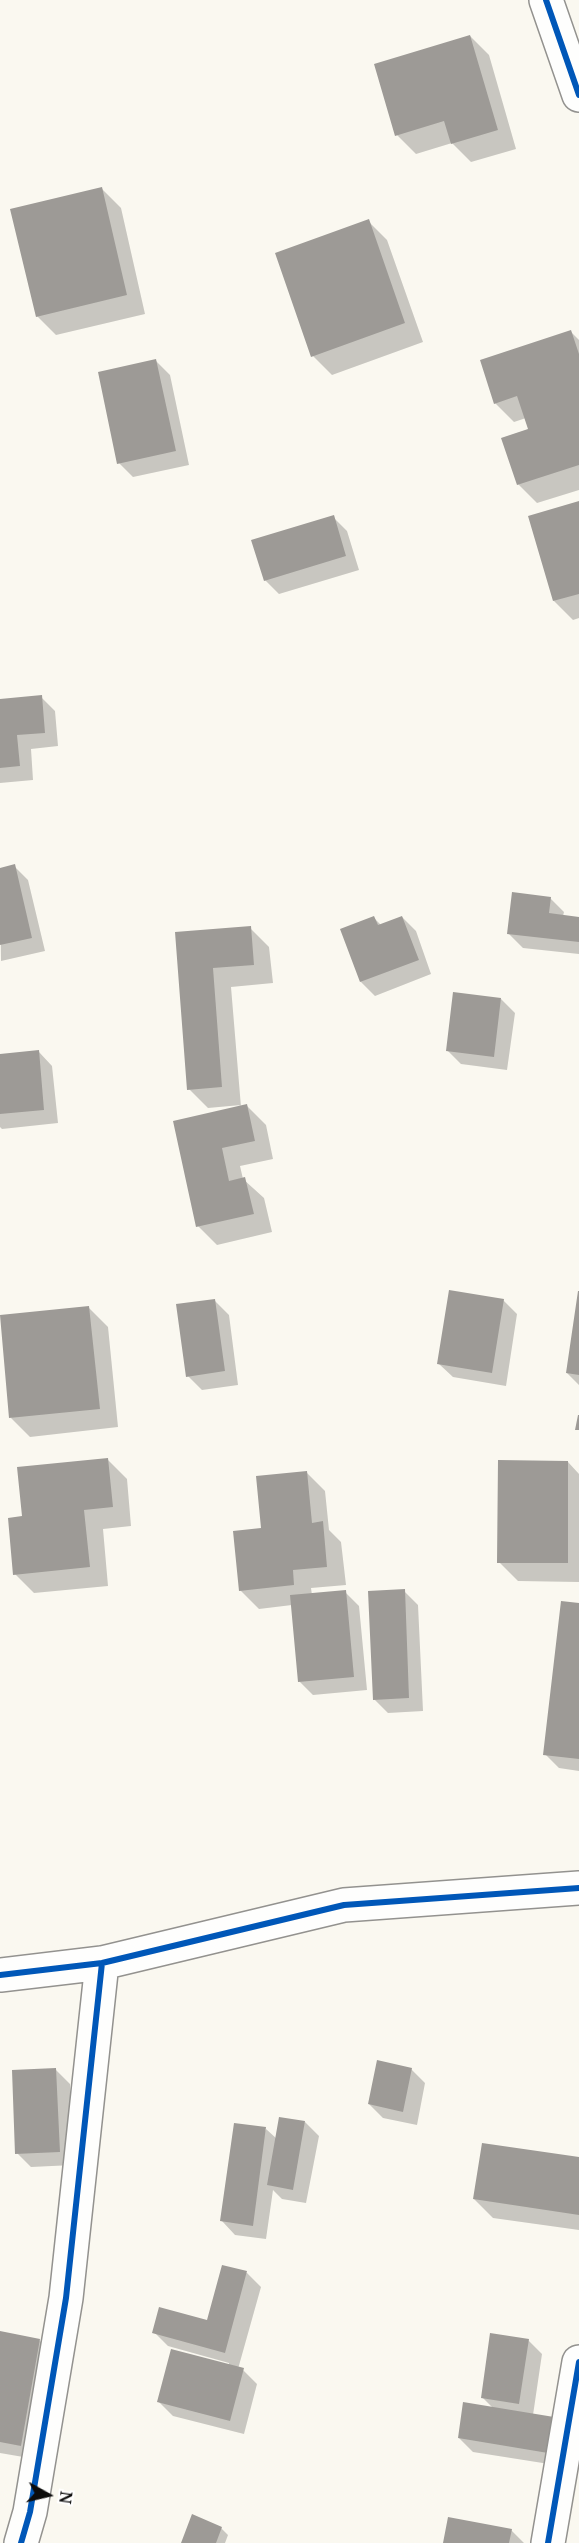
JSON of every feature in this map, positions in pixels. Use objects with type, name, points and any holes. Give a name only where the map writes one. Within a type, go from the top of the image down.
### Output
[{"type":"street","points":[[546,0],[579,96]]},
{"type":"street","points":[[0,1975],[102,1963],[344,1905],[579,1888]]},
{"type":"street","points":[[21,2543],[30,2512],[66,2298],[102,1963]]},
{"type":"street","points":[[548,2543],[579,2362]]},
{"type":"building","points":[[470,35],[498,130],[451,144],[444,121],[395,136],[374,64]]},
{"type":"building","points":[[102,187],[127,295],[36,317],[10,209]]},
{"type":"building","points":[[369,219],[405,323],[311,357],[275,253]]},
{"type":"building","points":[[571,330],[579,354],[579,465],[517,485],[501,438],[528,429],[517,396],[494,404],[480,360]]},
{"type":"building","points":[[156,359],[176,451],[117,464],[98,372]]},
{"type":"building","points":[[579,501],[579,594],[553,601],[528,516]]},
{"type":"building","points":[[334,515],[346,556],[264,581],[251,540]]},
{"type":"building","points":[[42,695],[45,733],[17,735],[20,766],[0,768],[0,699]]},
{"type":"building","points":[[15,864],[32,938],[0,945],[0,868]]},
{"type":"building","points":[[512,892],[551,897],[549,913],[579,917],[579,942],[507,934]]},
{"type":"building","points":[[374,916],[378,925],[402,916],[419,960],[360,982],[340,929]]},
{"type":"building","points":[[251,926],[254,965],[213,968],[222,1087],[187,1090],[175,932]]},
{"type":"building","points":[[453,992],[501,998],[494,1057],[446,1051]]},
{"type":"building","points":[[39,1050],[44,1110],[0,1114],[0,1054]]},
{"type":"building","points":[[247,1104],[255,1141],[222,1148],[229,1181],[245,1177],[254,1214],[196,1227],[173,1121]]},
{"type":"building","points":[[449,1290],[504,1299],[492,1373],[437,1364]]},
{"type":"building","points":[[579,1291],[579,1375],[566,1373]]},
{"type":"building","points":[[215,1299],[225,1371],[186,1377],[176,1304]]},
{"type":"building","points":[[89,1306],[100,1409],[9,1418],[0,1315]]},
{"type":"building","points":[[578,1415],[579,1430],[575,1430]]},
{"type":"building","points":[[108,1458],[113,1507],[84,1510],[90,1567],[13,1575],[8,1518],[22,1516],[17,1467]]},
{"type":"building","points":[[498,1460],[568,1461],[568,1563],[497,1563]]},
{"type":"building","points":[[307,1471],[312,1523],[323,1521],[327,1567],[293,1570],[294,1585],[239,1591],[233,1531],[261,1528],[256,1476]]},
{"type":"building","points":[[405,1589],[409,1698],[373,1700],[368,1591]]},
{"type":"building","points":[[346,1590],[354,1677],[298,1682],[290,1595]]},
{"type":"building","points":[[561,1601],[579,1603],[579,1759],[543,1755]]},
{"type":"building","points":[[377,2060],[412,2068],[403,2112],[368,2104]]},
{"type":"building","points":[[56,2068],[60,2152],[15,2154],[12,2070]]},
{"type":"building","points":[[279,2117],[305,2121],[293,2190],[267,2185]]},
{"type":"building","points":[[234,2123],[266,2127],[253,2226],[220,2221]]},
{"type":"building","points":[[482,2143],[579,2157],[579,2215],[473,2199]]},
{"type":"building","points":[[222,2265],[247,2271],[225,2353],[152,2333],[159,2307],[207,2320]]},
{"type":"building","points":[[0,2331],[40,2339],[21,2446],[0,2442]]},
{"type":"building","points":[[490,2333],[529,2339],[519,2404],[481,2398]]},
{"type":"building","points":[[171,2349],[244,2368],[230,2421],[157,2402]]},
{"type":"building","points":[[463,2402],[560,2418],[554,2454],[458,2438]]},
{"type":"building","points":[[192,2514],[222,2527],[216,2543],[181,2543]]},
{"type":"building","points":[[448,2517],[512,2529],[509,2543],[443,2543]]},
{"type":"cycle path","points":[[546,0],[579,95]]},
{"type":"cycle path","points":[[0,1975],[102,1963],[344,1905],[579,1888]]},
{"type":"cycle path","points":[[21,2543],[30,2512],[66,2298],[102,1963]]},
{"type":"cycle path","points":[[548,2543],[579,2362]]}]
